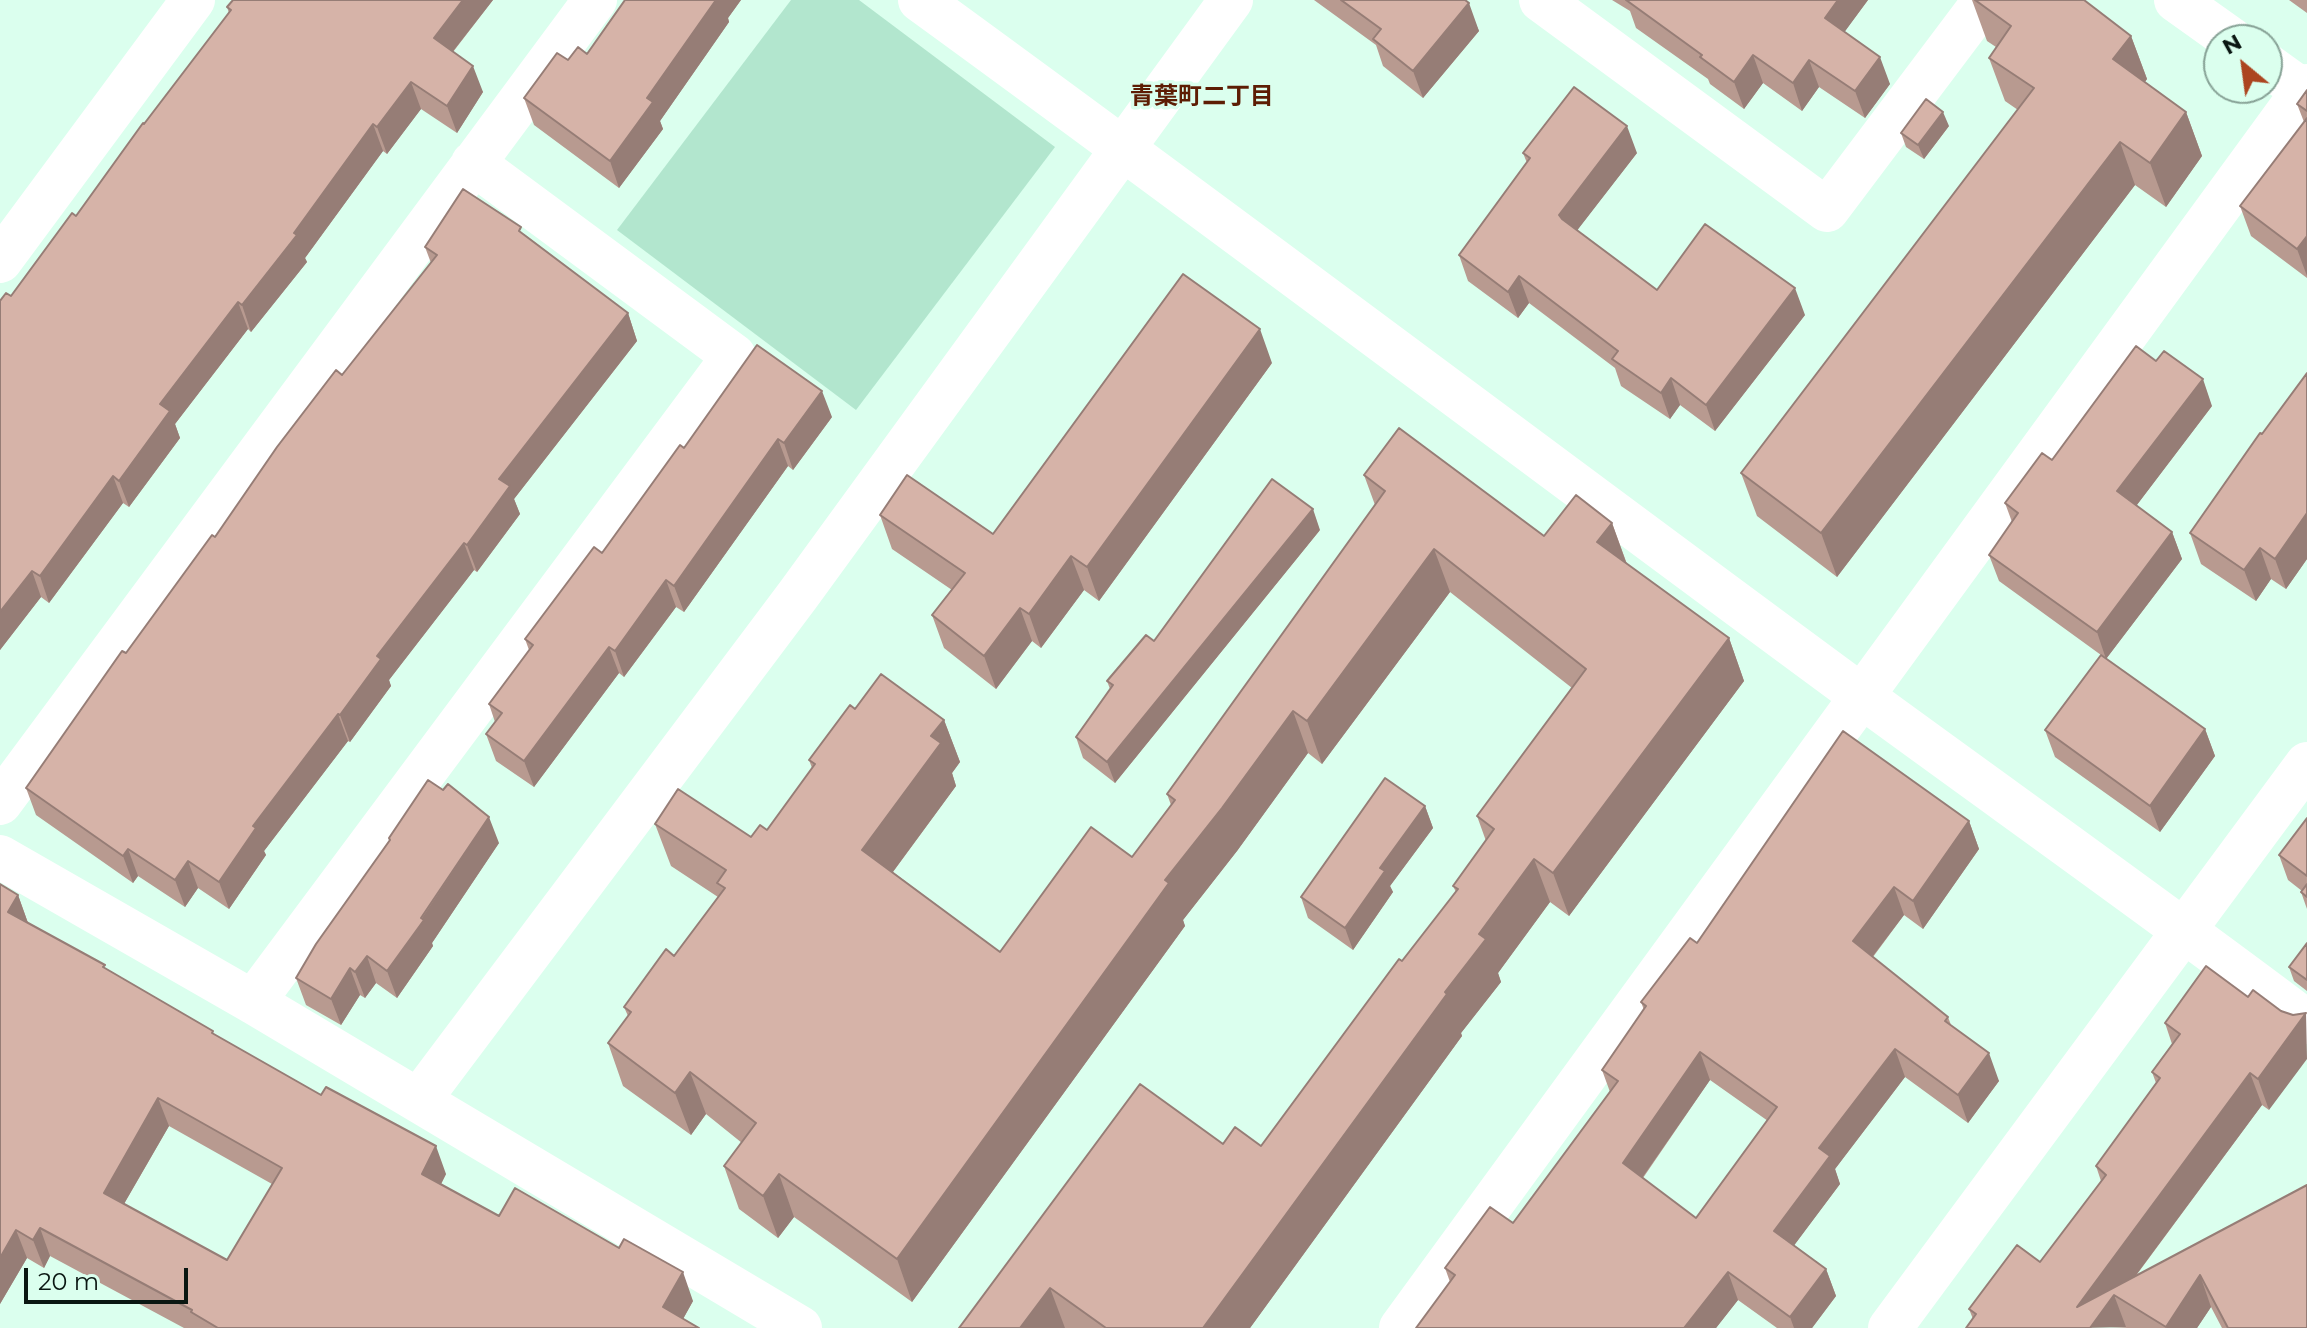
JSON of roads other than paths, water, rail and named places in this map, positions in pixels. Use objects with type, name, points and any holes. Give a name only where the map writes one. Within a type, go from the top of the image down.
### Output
[{"type":"street","points":[[0,261],[193,0]]},
{"type":"street","points":[[0,803],[595,0]]},
{"type":"street","points":[[920,0],[2307,1022]]},
{"type":"street","points":[[419,1100],[798,595],[1231,0]]},
{"type":"street","points":[[1541,0],[1827,210],[1985,0]]},
{"type":"street","points":[[2176,0],[2210,24]]},
{"type":"street","points":[[1401,1328],[2305,89],[2283,75]]},
{"type":"street","points":[[253,1002],[734,356],[473,163]]},
{"type":"street","points":[[1890,1328],[2307,764]]},
{"type":"street","points":[[0,857],[253,1002],[800,1328]]},
{"type":"district","name":"青葉町二丁目","points":[[1202,97]]}]
